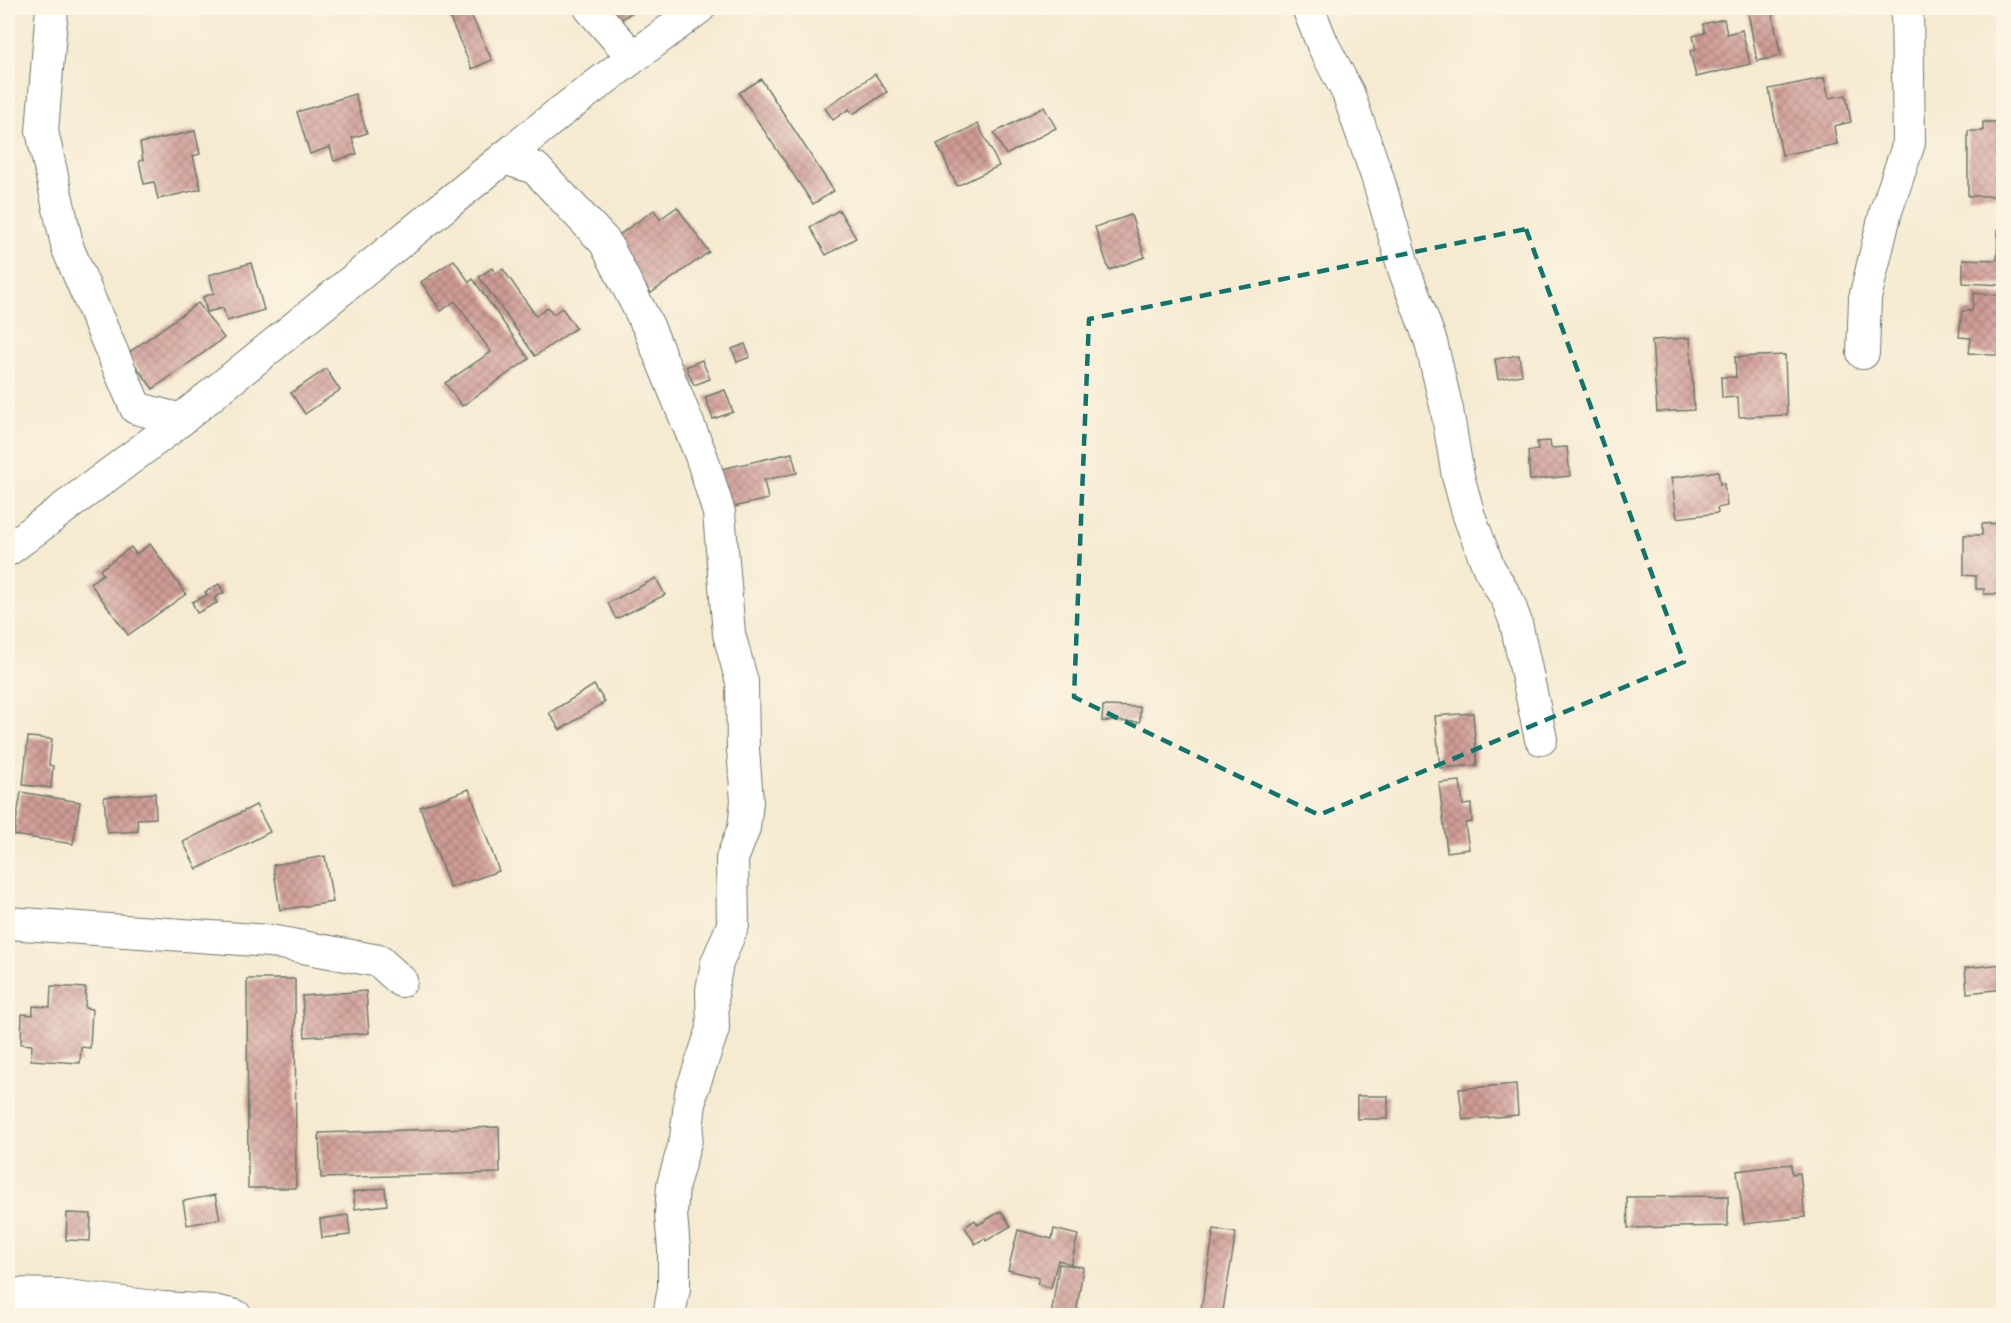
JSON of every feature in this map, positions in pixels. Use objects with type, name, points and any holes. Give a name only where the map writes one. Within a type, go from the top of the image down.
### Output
[{"type":"street","points":[[52,8],[42,131],[68,249],[136,408],[137,454]]},
{"type":"street","points":[[590,8],[633,57]]},
{"type":"street","points":[[8,550],[181,420],[504,158],[532,153],[633,57],[699,8]]},
{"type":"street","points":[[1308,8],[1323,45],[1348,93],[1378,179],[1405,272],[1431,342],[1447,410],[1463,496],[1489,568],[1508,601],[1516,623],[1541,739]]},
{"type":"street","points":[[1863,353],[1865,298],[1886,211],[1909,143],[1907,8]]},
{"type":"street","points":[[532,153],[605,242],[648,326],[702,459],[719,513],[729,633],[742,682],[743,749],[747,801],[744,828],[732,859],[733,926],[717,963],[712,990],[713,1029],[691,1093],[686,1139],[673,1185],[671,1214],[674,1288],[669,1316]]},
{"type":"street","points":[[136,408],[181,420]]},
{"type":"street","points":[[8,923],[270,940],[379,961],[401,981]]},
{"type":"street","points":[[8,1294],[59,1295],[163,1308],[214,1311],[236,1316]]},
{"type":"highlighted area","points":[[1526,229],[1684,662],[1319,815],[1074,697],[1089,319]]},
{"type":"building","points":[[468,8],[492,60],[472,69],[449,16]]},
{"type":"building","points":[[604,8],[639,8],[615,23]]},
{"type":"building","points":[[1771,8],[1781,56],[1757,61],[1748,12]]},
{"type":"building","points":[[1724,19],[1727,34],[1742,30],[1750,64],[1696,77],[1690,51],[1696,50],[1693,36],[1705,33],[1703,24]]},
{"type":"building","points":[[875,74],[887,92],[853,114],[849,109],[833,120],[825,108]]},
{"type":"building","points":[[1824,78],[1829,98],[1846,95],[1851,122],[1834,126],[1837,144],[1782,155],[1769,89]]},
{"type":"building","points":[[761,79],[834,191],[813,204],[739,93]]},
{"type":"building","points":[[355,94],[367,133],[352,138],[357,154],[334,161],[330,147],[310,154],[297,112]]},
{"type":"building","points":[[1044,107],[1056,128],[1006,155],[994,133]]},
{"type":"building","points":[[1983,122],[2004,122],[2004,196],[1968,196],[1968,131],[1983,131]]},
{"type":"building","points":[[978,124],[999,166],[957,186],[937,144]]},
{"type":"building","points":[[195,131],[200,154],[193,156],[201,189],[158,199],[154,182],[144,184],[139,161],[143,160],[140,143]]},
{"type":"building","points":[[677,207],[709,252],[651,293],[617,245],[623,240],[619,235],[654,210],[660,219]]},
{"type":"building","points":[[839,210],[856,238],[826,255],[810,227]]},
{"type":"building","points":[[1131,215],[1145,257],[1109,270],[1095,227]]},
{"type":"building","points":[[1998,228],[2004,229],[2004,285],[1963,283],[1963,259],[1997,260]]},
{"type":"building","points":[[454,260],[469,282],[473,279],[529,359],[462,406],[445,383],[491,352],[455,301],[441,311],[421,282]]},
{"type":"building","points":[[251,263],[264,310],[227,321],[223,308],[207,312],[203,297],[214,293],[209,275]]},
{"type":"building","points":[[492,268],[496,274],[503,269],[536,316],[548,307],[553,314],[562,308],[576,328],[535,356],[479,277]]},
{"type":"building","points":[[1974,293],[2004,296],[2004,356],[1969,353],[1971,338],[1959,337],[1962,311],[1972,311]]},
{"type":"building","points":[[198,303],[224,338],[153,389],[127,354]]},
{"type":"building","points":[[1690,338],[1694,410],[1657,412],[1652,340]]},
{"type":"building","points":[[745,344],[750,357],[737,362],[732,349]]},
{"type":"building","points":[[1519,355],[1522,375],[1498,379],[1495,359]]},
{"type":"building","points":[[1785,355],[1787,415],[1739,417],[1738,397],[1722,398],[1721,377],[1736,377],[1735,357]]},
{"type":"building","points":[[702,360],[710,379],[694,385],[686,367]]},
{"type":"building","points":[[326,369],[340,390],[305,414],[291,393]]},
{"type":"building","points":[[725,390],[733,412],[713,419],[705,397]]},
{"type":"building","points":[[1550,441],[1551,448],[1567,447],[1570,476],[1530,480],[1528,451],[1538,450],[1537,442]]},
{"type":"building","points":[[792,453],[797,473],[764,480],[768,499],[725,509],[717,470]]},
{"type":"building","points":[[1718,471],[1720,484],[1724,484],[1727,506],[1717,508],[1718,513],[1677,518],[1671,478]]},
{"type":"building","points":[[2004,523],[2004,594],[1984,594],[1984,589],[1976,589],[1976,576],[1964,575],[1964,535],[1982,535],[1982,524]]},
{"type":"building","points":[[150,544],[186,594],[128,635],[90,583],[103,574],[100,570],[131,547],[136,554]]},
{"type":"building","points":[[656,578],[665,595],[616,619],[608,603]]},
{"type":"building","points":[[219,584],[224,593],[214,598],[217,603],[197,613],[192,602],[207,595],[205,592]]},
{"type":"building","points":[[594,685],[605,702],[560,730],[549,713]]},
{"type":"building","points":[[1103,706],[1140,707],[1140,722],[1102,721]]},
{"type":"building","points":[[1473,713],[1477,765],[1440,768],[1435,716]]},
{"type":"building","points":[[28,737],[52,739],[49,765],[53,766],[51,788],[23,785]]},
{"type":"building","points":[[1460,781],[1463,805],[1471,804],[1472,822],[1465,823],[1469,849],[1447,852],[1439,783]]},
{"type":"building","points":[[469,789],[499,871],[450,888],[420,807]]},
{"type":"building","points":[[21,792],[80,802],[73,844],[14,835]]},
{"type":"building","points":[[155,793],[156,818],[137,819],[138,831],[107,833],[104,797]]},
{"type":"building","points":[[256,805],[270,832],[197,869],[183,842]]},
{"type":"building","points":[[325,856],[333,902],[280,910],[273,865]]},
{"type":"building","points":[[2004,964],[2004,989],[1967,993],[1965,968]]},
{"type":"building","points":[[247,979],[295,979],[296,1188],[248,1188]]},
{"type":"building","points":[[51,986],[86,988],[85,1008],[92,1009],[90,1048],[81,1047],[80,1063],[31,1060],[32,1045],[21,1044],[22,1014],[33,1015],[33,1006],[50,1007]]},
{"type":"building","points":[[366,991],[369,1033],[305,1037],[302,996]]},
{"type":"building","points":[[1516,1084],[1518,1115],[1463,1120],[1459,1089]]},
{"type":"building","points":[[1357,1096],[1388,1096],[1388,1119],[1357,1119]]},
{"type":"building","points":[[499,1127],[500,1173],[321,1178],[319,1133]]},
{"type":"building","points":[[1791,1164],[1792,1174],[1800,1173],[1805,1217],[1744,1224],[1737,1171]]},
{"type":"building","points":[[385,1188],[387,1205],[355,1209],[353,1192]]},
{"type":"building","points":[[215,1195],[220,1219],[187,1225],[183,1201]]},
{"type":"building","points":[[1728,1196],[1728,1226],[1628,1228],[1627,1197]]},
{"type":"building","points":[[1001,1211],[1011,1226],[986,1241],[985,1238],[975,1244],[965,1227],[975,1220],[978,1225]]},
{"type":"building","points":[[67,1213],[91,1214],[90,1241],[66,1240]]},
{"type":"building","points":[[348,1215],[350,1235],[322,1238],[320,1219]]},
{"type":"building","points":[[1054,1229],[1078,1235],[1071,1264],[1058,1260],[1051,1288],[1037,1284],[1039,1278],[1008,1270],[1018,1230],[1052,1239]]},
{"type":"building","points":[[1214,1229],[1236,1233],[1222,1316],[1200,1316]]},
{"type":"building","points":[[1059,1264],[1083,1267],[1076,1316],[1051,1316]]}]
